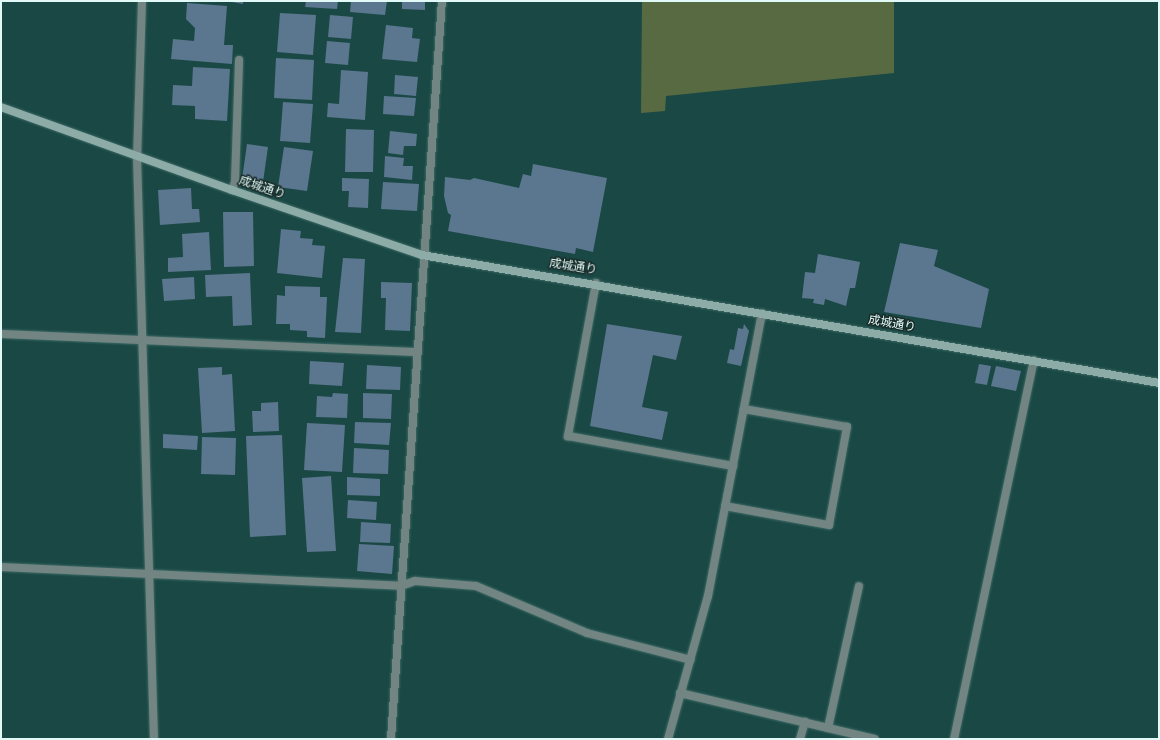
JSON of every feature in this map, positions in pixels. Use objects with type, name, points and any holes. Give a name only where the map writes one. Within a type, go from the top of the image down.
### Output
[{"type":"street","points":[[142,1],[137,157],[154,739]]},
{"type":"street","points":[[391,739],[417,352],[422,255],[442,1]]},
{"type":"street","points":[[232,190],[235,182],[239,60]]},
{"type":"street","name":"成城通り","points":[[1,107],[137,157],[422,255],[596,283],[1159,383]]},
{"type":"street","points":[[596,283],[568,436],[733,466]]},
{"type":"street","points":[[668,739],[708,596],[762,313]]},
{"type":"street","points":[[1,334],[143,342],[417,352]]},
{"type":"street","points":[[954,739],[1034,360]]},
{"type":"street","points":[[725,506],[829,525],[847,428],[744,409]]},
{"type":"street","points":[[1,567],[401,586],[415,582],[476,586],[587,633],[691,660]]},
{"type":"street","points":[[828,728],[859,586]]},
{"type":"street","points":[[680,693],[875,739]]},
{"type":"street","points":[[800,739],[805,722]]},
{"type":"green space","points":[[642,1],[894,1],[894,73],[666,96],[665,111],[641,113]]},
{"type":"building","points":[[226,1],[243,1],[243,4]]},
{"type":"building","points":[[306,1],[338,1],[337,9],[305,7]]},
{"type":"building","points":[[351,1],[387,1],[385,15],[350,12]]},
{"type":"building","points":[[402,1],[425,1],[425,10],[402,9]]},
{"type":"building","points":[[187,3],[227,6],[224,45],[233,45],[232,64],[171,59],[173,39],[194,41],[195,28],[186,19]]},
{"type":"building","points":[[280,13],[316,15],[313,55],[277,52]]},
{"type":"building","points":[[330,15],[353,17],[351,39],[328,37]]},
{"type":"building","points":[[386,25],[413,28],[412,38],[420,39],[417,62],[382,59]]},
{"type":"building","points":[[327,41],[350,43],[348,65],[325,63]]},
{"type":"building","points":[[276,58],[314,60],[312,100],[274,98]]},
{"type":"building","points":[[193,67],[230,69],[227,121],[195,119],[195,106],[172,105],[173,85],[192,86]]},
{"type":"building","points":[[341,70],[368,72],[365,120],[327,117],[328,103],[339,104]]},
{"type":"building","points":[[395,75],[418,77],[416,96],[394,94]]},
{"type":"building","points":[[384,96],[416,98],[414,116],[383,114]]},
{"type":"building","points":[[283,102],[313,104],[310,143],[280,141]]},
{"type":"building","points":[[346,129],[374,130],[373,172],[345,172]]},
{"type":"building","points":[[390,131],[417,134],[416,146],[404,146],[403,155],[388,153]]},
{"type":"building","points":[[247,144],[268,147],[263,182],[242,179]]},
{"type":"building","points":[[284,147],[313,151],[307,191],[278,187]]},
{"type":"building","points":[[385,156],[404,158],[403,166],[413,166],[412,180],[384,177]]},
{"type":"building","points":[[533,164],[607,178],[593,252],[576,248],[575,254],[448,231],[451,215],[448,213],[444,196],[445,177],[470,180],[474,178],[519,188],[523,174],[531,176]]},
{"type":"building","points":[[342,178],[369,179],[368,208],[348,207],[349,191],[342,191]]},
{"type":"building","points":[[383,182],[419,184],[417,211],[381,209]]},
{"type":"building","points":[[191,188],[192,209],[199,209],[200,222],[160,225],[158,190]]},
{"type":"building","points":[[223,212],[253,212],[254,266],[224,267]]},
{"type":"building","points":[[281,229],[301,231],[300,238],[313,239],[312,245],[325,246],[322,278],[277,273]]},
{"type":"building","points":[[209,232],[211,270],[168,272],[168,258],[183,257],[182,234]]},
{"type":"building","points":[[900,243],[938,250],[934,266],[989,289],[981,328],[884,312]]},
{"type":"building","points":[[818,254],[860,262],[855,288],[850,288],[846,306],[825,299],[824,305],[813,303],[814,299],[802,298],[805,272],[815,273]]},
{"type":"building","points":[[343,258],[365,259],[361,333],[335,332]]},
{"type":"building","points":[[250,273],[252,325],[233,326],[232,296],[206,297],[205,275]]},
{"type":"building","points":[[194,277],[195,299],[164,301],[162,279]]},
{"type":"building","points":[[381,282],[412,283],[410,331],[385,330],[386,298],[381,298]]},
{"type":"building","points":[[285,286],[320,287],[320,297],[327,297],[325,338],[307,337],[307,331],[290,330],[290,324],[276,324],[277,295],[285,296]]},
{"type":"building","points":[[607,324],[682,336],[676,360],[653,355],[642,407],[668,412],[662,440],[590,426]]},
{"type":"building","points":[[744,324],[749,331],[741,366],[727,363],[730,349],[734,350],[738,328],[743,329]]},
{"type":"building","points":[[310,361],[344,363],[342,386],[309,384]]},
{"type":"building","points":[[979,364],[991,366],[987,385],[975,383]]},
{"type":"building","points":[[367,365],[401,367],[400,390],[366,389]]},
{"type":"building","points":[[996,366],[1021,371],[1016,391],[991,386]]},
{"type":"building","points":[[222,367],[222,375],[232,374],[235,431],[202,433],[198,368]]},
{"type":"building","points":[[333,393],[348,394],[347,418],[316,417],[317,396],[332,397]]},
{"type":"building","points":[[363,393],[392,394],[391,419],[363,418]]},
{"type":"building","points":[[278,402],[279,431],[253,432],[252,411],[261,411],[261,403]]},
{"type":"building","points":[[355,422],[391,423],[389,445],[354,443]]},
{"type":"building","points":[[307,423],[345,425],[342,472],[304,470]]},
{"type":"building","points":[[163,434],[198,436],[197,450],[163,448]]},
{"type":"building","points":[[282,435],[286,535],[250,537],[246,436]]},
{"type":"building","points":[[202,437],[236,438],[235,475],[201,474]]},
{"type":"building","points":[[354,448],[389,450],[388,474],[353,473]]},
{"type":"building","points":[[331,476],[336,551],[307,552],[302,478]]},
{"type":"building","points":[[347,477],[380,479],[380,496],[347,495]]},
{"type":"building","points":[[348,500],[377,502],[376,520],[347,518]]},
{"type":"building","points":[[361,522],[391,524],[390,543],[360,542]]},
{"type":"building","points":[[359,544],[394,546],[392,574],[357,571]]}]
